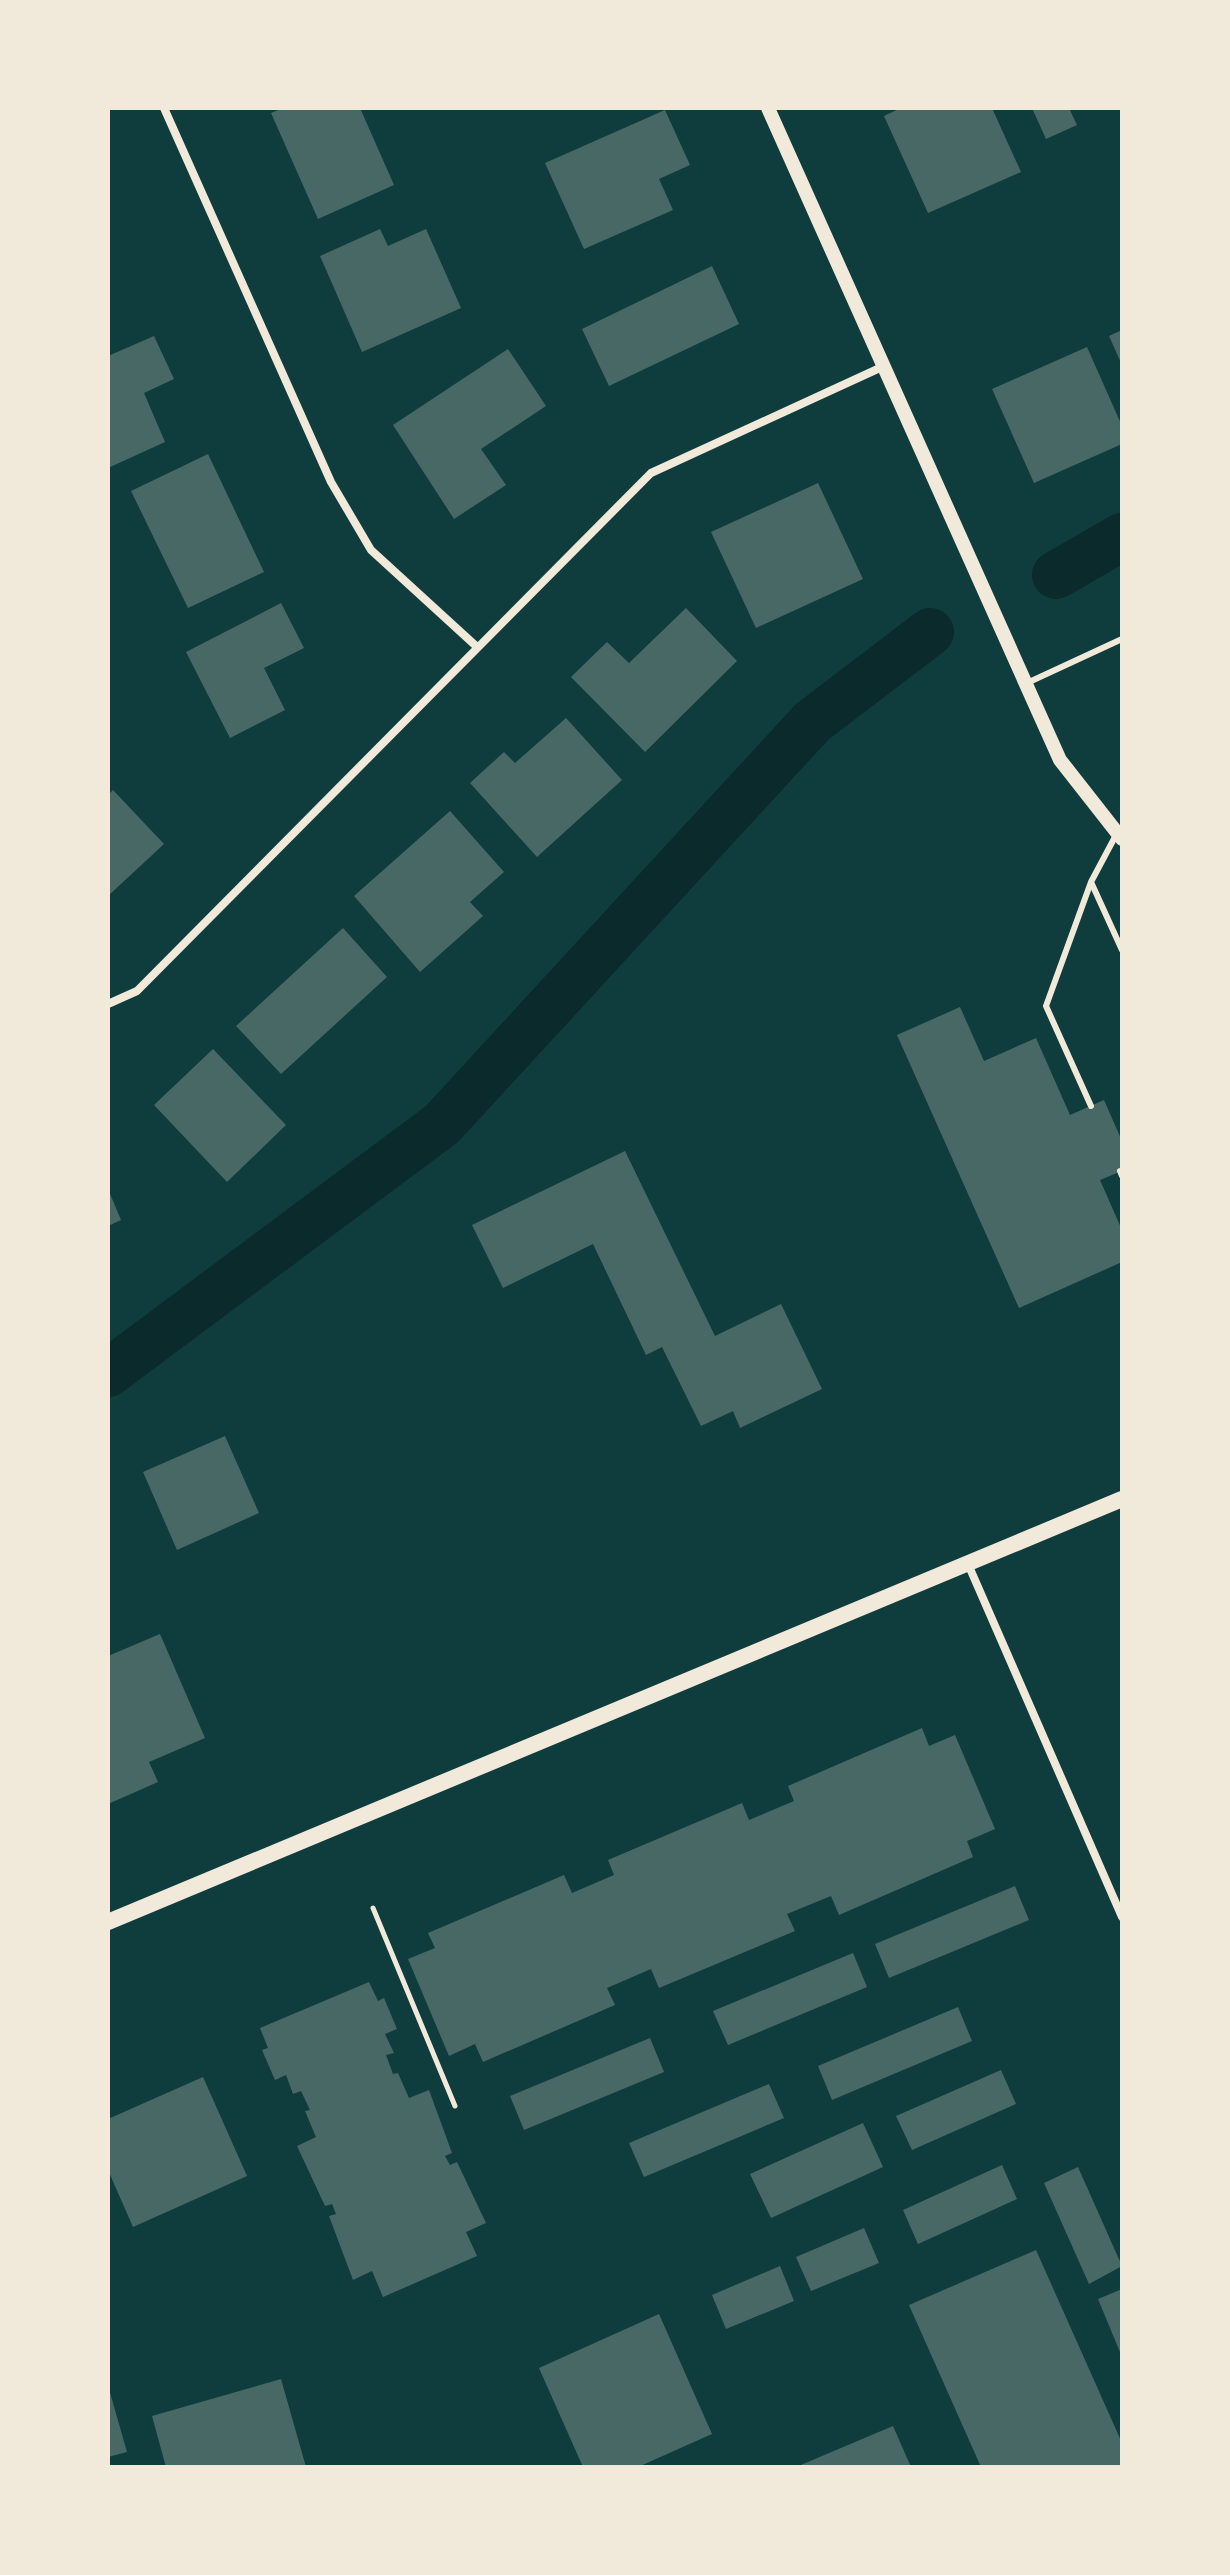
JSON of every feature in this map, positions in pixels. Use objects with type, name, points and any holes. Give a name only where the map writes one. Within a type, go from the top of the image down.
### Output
[{"type":"main road","points":[[108,1922],[1122,1499]]},
{"type":"street","points":[[164,108],[331,482],[371,550],[476,646]]},
{"type":"street","points":[[768,108],[1060,760],[1120,836]]},
{"type":"street","points":[[108,1004],[137,991],[651,473],[882,367]]},
{"type":"street","points":[[968,1564],[1122,1917]]},
{"type":"lane","points":[[1026,683],[1122,639]]},
{"type":"lane","points":[[1091,1106],[1046,1006],[1091,882],[1120,836]]},
{"type":"lane","points":[[1091,882],[1122,950]]},
{"type":"path","points":[[373,1908],[455,2106]]},
{"type":"building","points":[[283,108],[360,108],[394,185],[318,219],[271,113]]},
{"type":"building","points":[[901,108],[992,108],[1021,172],[928,213],[884,116]]},
{"type":"building","points":[[1032,108],[1069,108],[1077,125],[1046,139]]},
{"type":"building","points":[[665,110],[690,165],[659,179],[673,210],[584,249],[545,163]]},
{"type":"building","points":[[380,229],[388,246],[426,229],[461,308],[362,352],[320,256]]},
{"type":"building","points":[[712,266],[739,324],[609,386],[582,329]]},
{"type":"building","points":[[1122,330],[1122,365],[1109,336]]},
{"type":"building","points":[[154,336],[174,379],[144,393],[165,442],[108,468],[108,356]]},
{"type":"building","points":[[1087,347],[1122,426],[1122,444],[1034,483],[992,389]]},
{"type":"building","points":[[508,349],[546,406],[481,449],[506,485],[454,519],[393,425]]},
{"type":"building","points":[[208,454],[264,572],[188,608],[131,491]]},
{"type":"building","points":[[818,483],[863,579],[756,628],[711,532]]},
{"type":"building","points":[[281,603],[304,648],[264,668],[285,710],[230,738],[186,652]]},
{"type":"building","points":[[686,608],[737,661],[645,752],[571,677],[607,642],[629,663]]},
{"type":"building","points":[[566,718],[622,780],[537,857],[470,783],[504,752],[515,763]]},
{"type":"building","points":[[113,790],[164,844],[108,896],[108,795]]},
{"type":"building","points":[[450,811],[504,872],[470,902],[483,916],[420,972],[354,896]]},
{"type":"building","points":[[343,928],[387,977],[281,1074],[236,1026]]},
{"type":"building","points":[[960,1007],[984,1061],[1036,1038],[1070,1115],[1104,1100],[1122,1141],[1122,1171],[1100,1180],[1122,1230],[1122,1262],[1019,1308],[897,1035]]},
{"type":"building","points":[[213,1049],[286,1125],[227,1182],[154,1105]]},
{"type":"building","points":[[625,1151],[715,1336],[781,1304],[822,1389],[740,1428],[733,1411],[701,1426],[662,1347],[646,1355],[593,1244],[503,1288],[472,1225]]},
{"type":"building","points":[[108,1189],[121,1220],[108,1226]]},
{"type":"building","points":[[225,1436],[259,1513],[177,1550],[143,1472]]},
{"type":"building","points":[[160,1634],[205,1738],[149,1762],[158,1782],[108,1804],[108,1656]]},
{"type":"building","points":[[922,1728],[929,1746],[955,1735],[995,1829],[967,1841],[973,1857],[839,1915],[831,1896],[787,1914],[795,1931],[659,1988],[651,1969],[607,1988],[615,2005],[483,2062],[475,2044],[449,2056],[408,1959],[435,1948],[428,1933],[564,1875],[572,1893],[614,1875],[608,1860],[742,1803],[749,1820],[794,1801],[788,1786]]},
{"type":"building","points":[[1015,1886],[1029,1920],[889,1978],[875,1944]]},
{"type":"building","points":[[853,1953],[867,1987],[728,2045],[713,2011]]},
{"type":"building","points":[[369,1982],[378,2001],[384,1998],[397,2029],[385,2034],[394,2053],[386,2055],[393,2074],[398,2073],[409,2098],[429,2090],[452,2153],[445,2156],[450,2165],[457,2162],[486,2223],[466,2232],[477,2256],[383,2297],[372,2271],[353,2280],[329,2216],[336,2214],[332,2204],[325,2206],[297,2146],[316,2137],[305,2111],[310,2110],[301,2091],[293,2094],[286,2075],[275,2080],[262,2050],[268,2048],[260,2028]]},
{"type":"building","points":[[958,2007],[972,2041],[832,2100],[818,2066]]},
{"type":"building","points":[[650,2038],[664,2072],[524,2130],[510,2096]]},
{"type":"building","points":[[1001,2070],[1016,2104],[912,2150],[896,2116]]},
{"type":"building","points":[[203,2077],[247,2176],[133,2227],[108,2170],[108,2119]]},
{"type":"building","points":[[769,2084],[784,2118],[644,2177],[629,2143]]},
{"type":"building","points":[[863,2123],[883,2167],[771,2218],[750,2174]]},
{"type":"building","points":[[1002,2165],[1017,2199],[918,2244],[903,2210]]},
{"type":"building","points":[[1078,2167],[1122,2266],[1089,2284],[1044,2183]]},
{"type":"building","points":[[864,2228],[879,2263],[811,2291],[796,2257]]},
{"type":"building","points":[[1036,2250],[1122,2443],[1122,2467],[981,2467],[909,2305]]},
{"type":"building","points":[[780,2266],[794,2301],[726,2329],[712,2295]]},
{"type":"building","points":[[1122,2289],[1122,2357],[1098,2299]]},
{"type":"building","points":[[659,2314],[712,2434],[638,2467],[583,2467],[539,2368]]},
{"type":"building","points":[[281,2379],[306,2467],[166,2467],[152,2416]]},
{"type":"building","points":[[108,2390],[127,2452],[108,2457]]},
{"type":"building","points":[[893,2426],[911,2467],[796,2467]]},
{"type":"waterway","points":[[1056,575],[1122,537]]},
{"type":"waterway","points":[[108,1373],[442,1124],[812,722],[930,632]]}]
